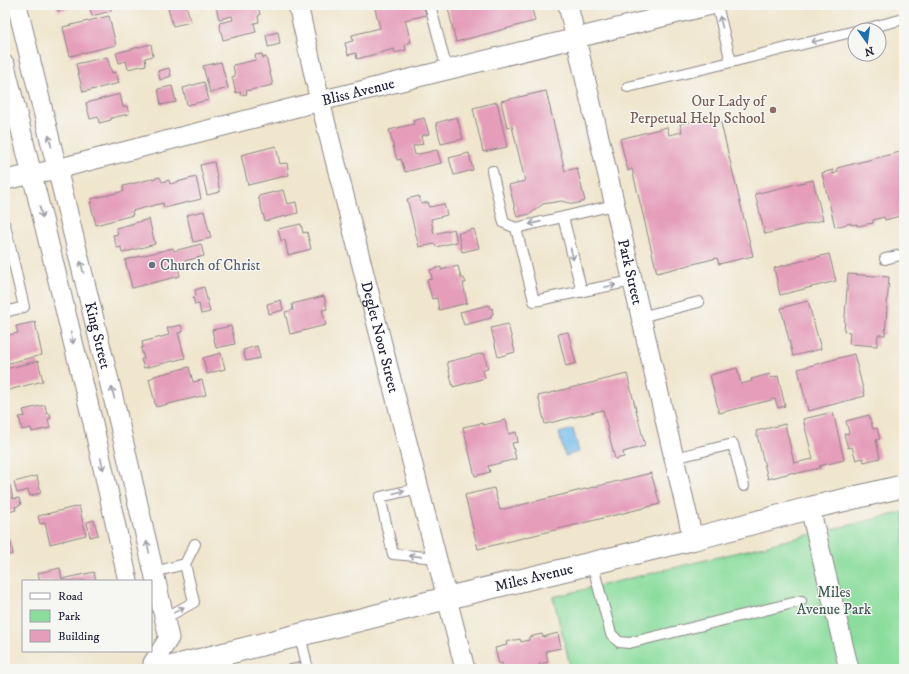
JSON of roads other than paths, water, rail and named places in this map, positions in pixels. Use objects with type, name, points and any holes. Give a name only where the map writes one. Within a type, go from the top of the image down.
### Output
[{"type":"street","name":"King Street","points":[[17,5],[118,416],[165,618],[169,638],[154,663]]},
{"type":"street","name":"Deglet Noor Street","points":[[298,5],[320,101],[465,669]]},
{"type":"street","name":"Park Street","points":[[568,5],[693,539]]},
{"type":"street","name":"Bliss Avenue","points":[[5,180],[57,169],[320,101],[711,5]]},
{"type":"street","name":"King Street","points":[[5,65],[93,423],[128,580]]},
{"type":"street","points":[[93,423],[118,416]]},
{"type":"street","name":"Miles Avenue","points":[[154,663],[300,636],[447,598],[693,539],[810,508],[904,486]]},
{"type":"street","points":[[810,508],[849,669]]},
{"type":"lane","points":[[430,5],[447,70]]},
{"type":"lane","points":[[717,5],[731,62]]},
{"type":"lane","points":[[887,24],[904,20]]},
{"type":"lane","points":[[628,87],[847,33]]},
{"type":"lane","points":[[492,171],[504,224],[516,228],[614,205]]},
{"type":"lane","points":[[563,217],[582,292]]},
{"type":"lane","points":[[5,225],[24,307],[5,312]]},
{"type":"lane","points":[[516,228],[534,301],[632,281]]},
{"type":"lane","points":[[885,259],[904,254]]},
{"type":"lane","points":[[640,317],[698,302]]},
{"type":"lane","points":[[674,458],[733,444],[744,486]]},
{"type":"lane","points":[[419,488],[380,497],[394,554],[437,558]]},
{"type":"lane","points":[[165,618],[194,602],[185,564],[195,544]]},
{"type":"lane","points":[[592,563],[611,634],[619,642],[629,643],[801,601]]},
{"type":"lane","points":[[154,572],[185,564]]},
{"type":"lane","points":[[300,636],[308,669]]},
{"type":"water","points":[[573,429],[579,452],[565,456],[559,433]]},
{"type":"place","name":"Our Lady of Perpetual Help School","points":[[773,110]]},
{"type":"place","name":"Church of Christ","points":[[152,265]]},
{"type":"park label","name":"Miles Avenue Park","points":[[834,600]]}]
